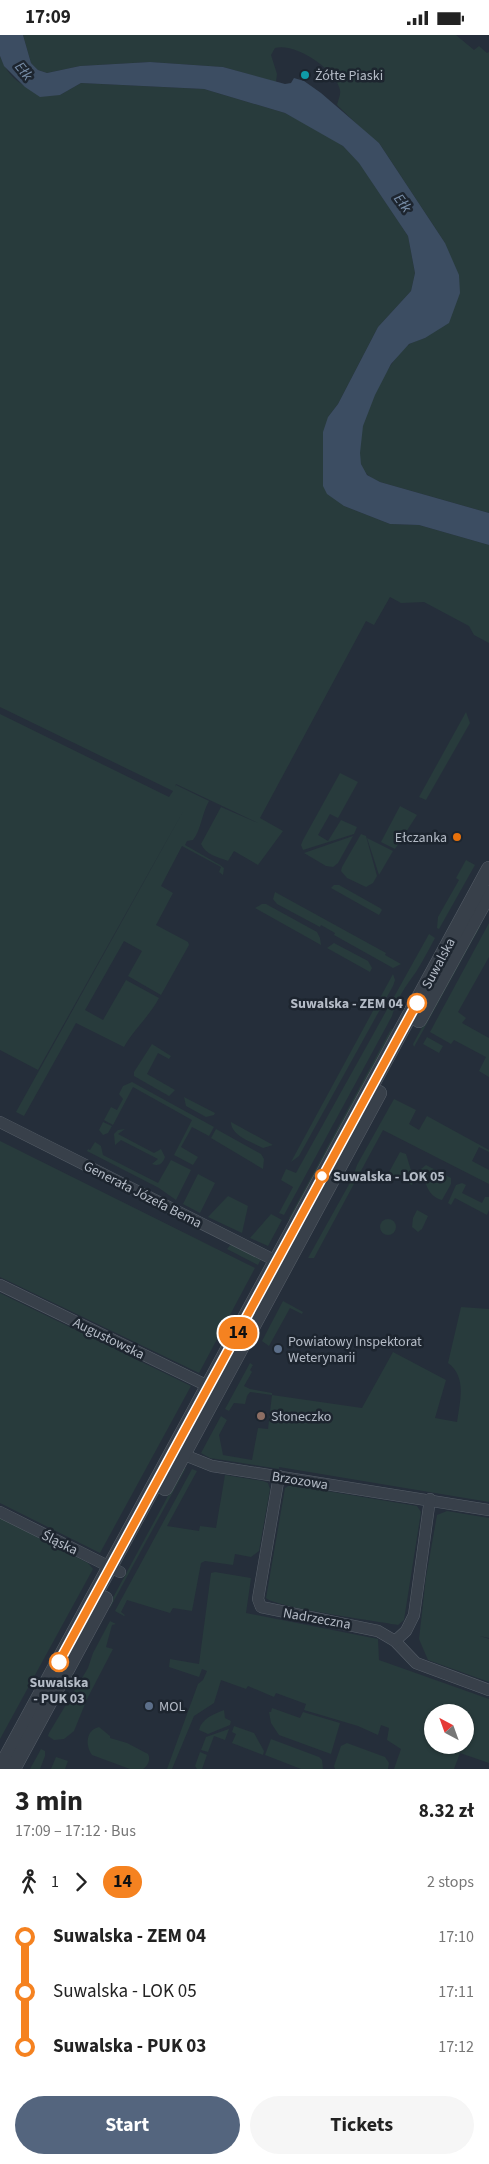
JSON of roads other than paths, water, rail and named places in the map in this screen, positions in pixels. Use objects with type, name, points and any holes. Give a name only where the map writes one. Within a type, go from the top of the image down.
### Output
[{"type":"street","name":"Suwalska","points":[[479,911],[489,869]]},
{"type":"street","name":"Suwalska","points":[[0,1769],[115,1569],[281,1263],[489,893]]},
{"type":"street","name":"Generała Józefa Bema","points":[[0,1122],[281,1263]]},
{"type":"street","name":"Augustowska","points":[[0,1285],[213,1389]]},
{"type":"street","name":"Brzozowa","points":[[178,1453],[212,1466],[489,1509]]},
{"type":"street","name":"Nadrzeczna","points":[[279,1476],[258,1603],[266,1609],[370,1628],[395,1641],[416,1663],[489,1689]]},
{"type":"street","points":[[395,1641],[406,1631],[414,1615],[430,1499]]},
{"type":"street","name":"Śląska","points":[[0,1512],[115,1569]]},
{"type":"street","name":"Suwalska","points":[[13,1769],[115,1569]]},
{"type":"water","name":"Ełk","points":[[0,35],[23,35],[31,63],[38,70],[47,73],[80,66],[150,62],[223,67],[285,84],[291,83],[294,78],[304,81],[321,93],[379,143],[445,243],[459,275],[460,293],[449,323],[425,338],[409,344],[391,364],[375,395],[363,426],[360,453],[361,464],[367,475],[380,482],[489,513],[489,545],[419,525],[390,524],[344,506],[327,494],[323,486],[323,432],[328,417],[338,404],[378,327],[411,291],[415,273],[408,236],[359,163],[343,146],[285,113],[204,89],[81,83],[60,95],[40,97],[25,87],[4,66],[0,56]]},
{"type":"place","name":"Żółte Piaski","points":[[305,75]]},
{"type":"place","name":"Ełczanka","points":[[457,837]]},
{"type":"place","name":"Suwalska - ZEM 04","points":[[417,1003]]},
{"type":"place","name":"Suwalska - LOK 05","points":[[322,1176]]},
{"type":"place","name":"Powiatowy Inspektorat Weterynarii","points":[[278,1349]]},
{"type":"place","name":"Słoneczko","points":[[261,1416]]},
{"type":"place","name":"Suwalska - PUK 03","points":[[59,1662]]},
{"type":"place","name":"MOL","points":[[149,1706]]}]
